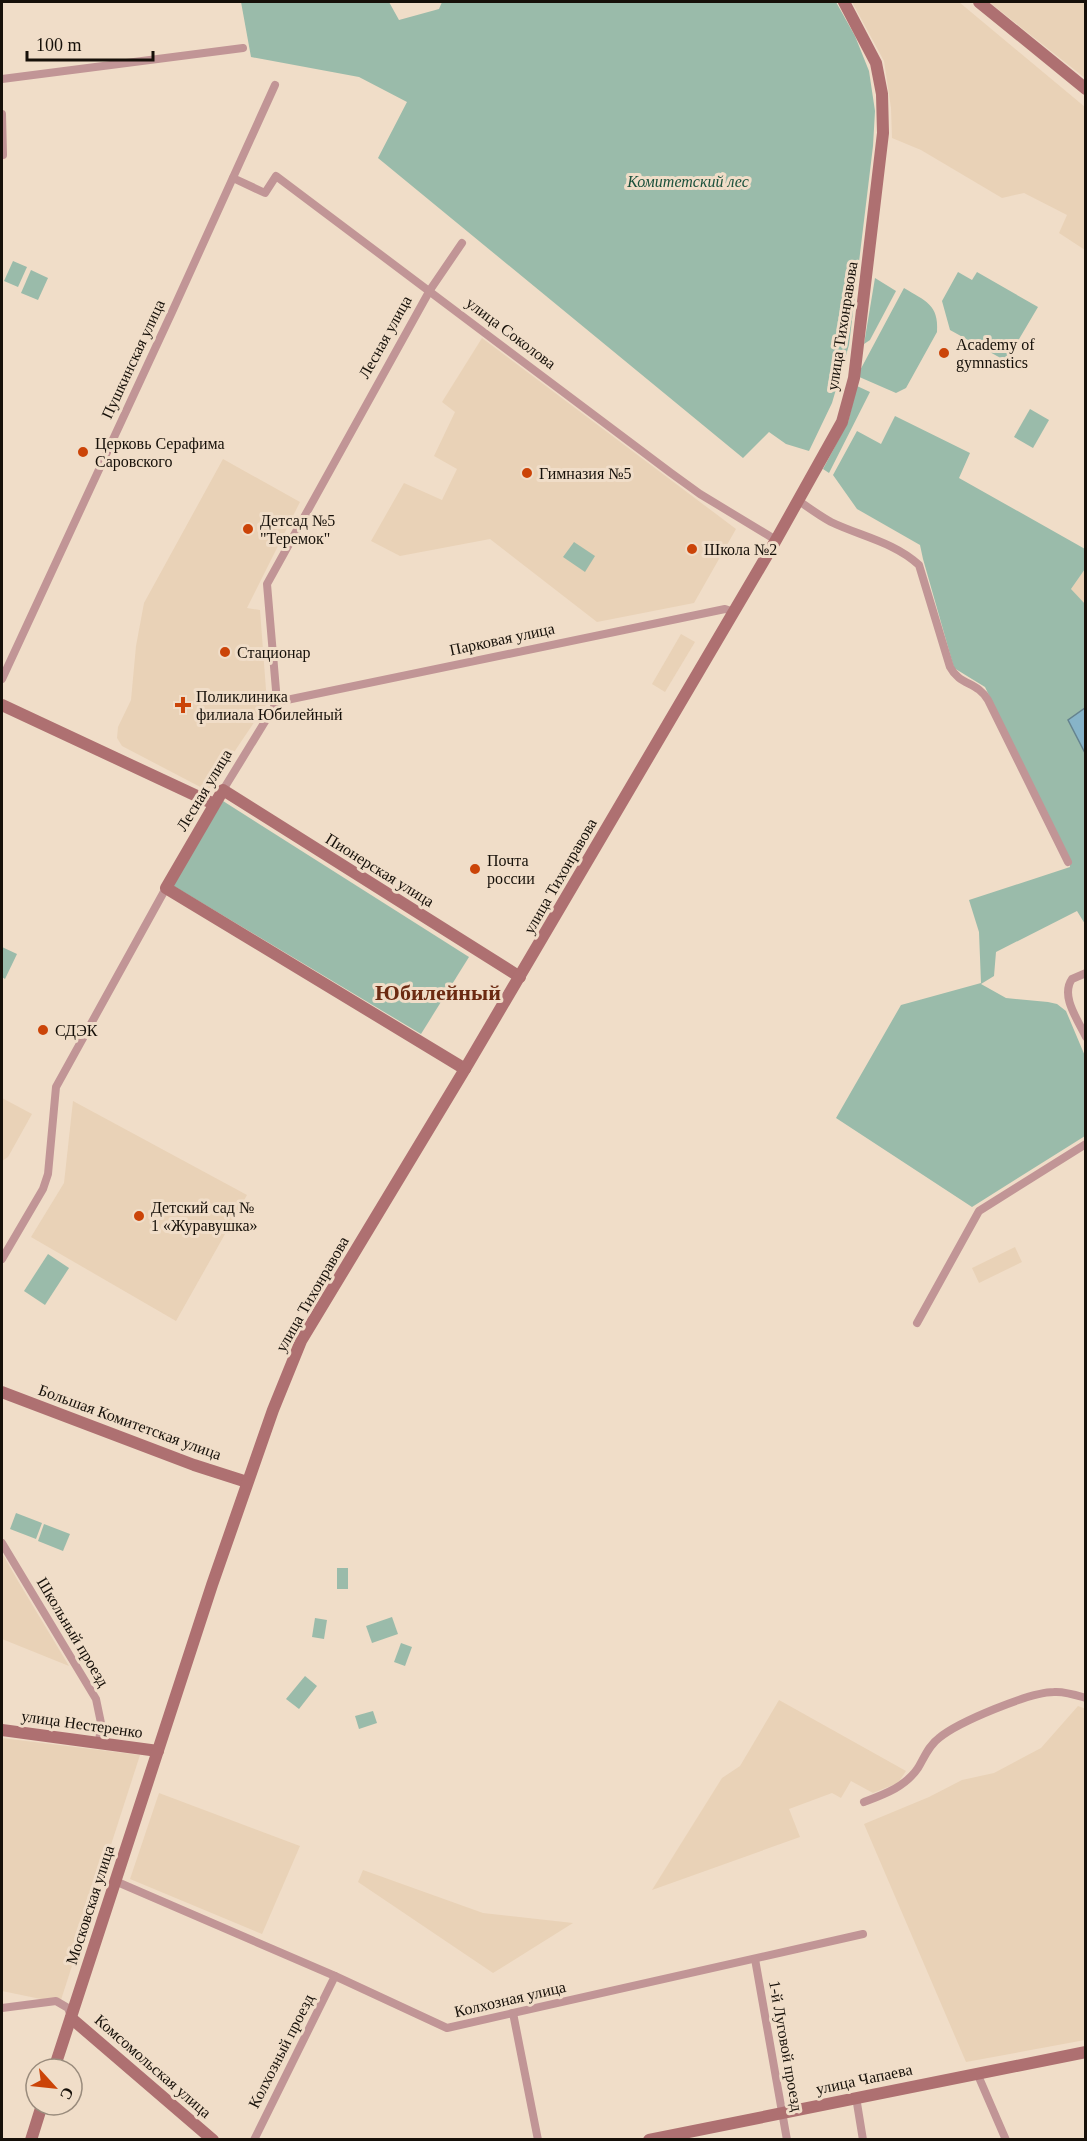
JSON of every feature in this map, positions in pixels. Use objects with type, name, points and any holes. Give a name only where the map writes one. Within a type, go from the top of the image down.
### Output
[{"type":"main road","name":"улица Тихонравова","points":[[158,1751],[247,1482],[301,1341],[520,977],[799,501],[842,422],[854,378],[883,134],[882,94],[876,63],[844,2]]},
{"type":"main road","points":[[979,2],[1086,89]]},
{"type":"main road","points":[[2,705],[214,804]]},
{"type":"main road","name":"Пионерская улица","points":[[223,790],[520,977]]},
{"type":"main road","name":"Лесная улица","points":[[166,888],[223,790]]},
{"type":"main road","points":[[166,888],[465,1069]]},
{"type":"main road","name":"Большая Комитетская улица","points":[[2,1392],[194,1465],[247,1482]]},
{"type":"main road","name":"улица Нестеренко","points":[[2,1730],[158,1751]]},
{"type":"main road","name":"Московская улица","points":[[58,2057],[158,1751]]},
{"type":"main road","name":"Комсомольская улица","points":[[71,2018],[213,2139]]},
{"type":"main road","name":"улица Чапаева","points":[[649,2139],[1086,2052]]},
{"type":"main road","points":[[31,2139],[38,2117]]},
{"type":"street","points":[[2,79],[243,48]]},
{"type":"street","name":"Пушкинская улица","points":[[2,679],[275,84]]},
{"type":"street","points":[[2,114],[3,155]]},
{"type":"street","name":"улица Соколова","points":[[233,178],[265,193],[276,176],[671,473],[700,494],[776,540]]},
{"type":"street","name":"Лесная улица","points":[[223,790],[277,702],[267,584],[430,290],[462,243]]},
{"type":"street","points":[[799,501],[830,521],[875,539],[911,558],[919,566],[955,676],[983,691],[1068,862]]},
{"type":"street","name":"Парковая улица","points":[[277,702],[672,619],[725,609],[734,612]]},
{"type":"street","name":"Лесная улица","points":[[2,1259],[44,1188],[56,1087],[166,888]]},
{"type":"street","points":[[1086,973],[1072,979],[1067,991],[1086,1037]]},
{"type":"street","points":[[916,1323],[979,1211],[1086,1144]]},
{"type":"street","name":"Школьный проезд","points":[[2,1543],[96,1699],[100,1723],[99,1743]]},
{"type":"street","points":[[864,1802],[906,1783],[938,1738],[1013,1701],[1055,1692],[1086,1698]]},
{"type":"street","name":"Колхозная улица","points":[[115,1881],[335,1976],[447,2028],[863,1934]]},
{"type":"street","name":"1-й Луговой проезд","points":[[755,1959],[787,2139]]},
{"type":"street","name":"Колхозный проезд","points":[[254,2139],[335,1976]]},
{"type":"street","points":[[2,2008],[56,2001],[68,2008],[71,2018]]},
{"type":"street","points":[[513,2013],[538,2139]]},
{"type":"street","points":[[977,2073],[1006,2139]]},
{"type":"street","points":[[856,2097],[863,2139]]},
{"type":"shaded area","points":[[852,2],[959,2],[1085,107],[1085,250],[1059,233],[1067,215],[1024,193],[1002,198],[921,150],[892,138],[891,108],[884,61]]},
{"type":"shaded area","points":[[989,2],[1085,2],[1085,78]]},
{"type":"shaded area","points":[[482,338],[736,529],[694,603],[597,622],[490,539],[400,556],[371,541],[404,483],[442,500],[457,469],[434,456],[455,412],[442,402]]},
{"type":"shaded area","points":[[223,459],[300,502],[247,608],[260,610],[267,703],[208,791],[122,746],[117,738],[118,727],[131,700],[136,646],[144,603]]},
{"type":"shaded area","points":[[1085,569],[1085,605],[1071,589]]},
{"type":"shaded area","points":[[681,634],[695,642],[665,692],[652,684]]},
{"type":"shaded area","points":[[2,1098],[32,1114],[8,1157],[2,1161]]},
{"type":"shaded area","name":"Детский сад № 1 «Журавушка»","points":[[73,1101],[247,1195],[176,1321],[31,1237],[64,1183]]},
{"type":"shaded area","points":[[1015,1247],[1022,1262],[979,1283],[972,1268]]},
{"type":"shaded area","points":[[2,1553],[18,1581],[69,1666],[2,1639]]},
{"type":"shaded area","points":[[779,1700],[906,1771],[898,1783],[873,1793],[851,1781],[841,1798],[832,1793],[789,1809],[800,1837],[652,1890],[722,1778],[740,1766]]},
{"type":"shaded area","points":[[1078,1706],[1086,1709],[1085,2040],[966,2062],[864,1824],[929,1797],[962,1780],[994,1773],[1041,1748]]},
{"type":"shaded area","points":[[2,1738],[140,1755],[60,2003],[2,1991]]},
{"type":"shaded area","points":[[159,1793],[300,1846],[262,1934],[130,1879]]},
{"type":"shaded area","points":[[363,1870],[483,1913],[573,1923],[493,1973],[358,1882]]},
{"type":"green space","name":"Комитетский лес","points":[[241,2],[389,2],[399,20],[439,9],[442,2],[836,2],[855,36],[869,71],[875,111],[873,146],[849,345],[832,403],[809,451],[786,444],[769,432],[743,458],[378,158],[407,102],[359,77],[251,57]]},
{"type":"green space","points":[[13,261],[27,267],[18,287],[4,281]]},
{"type":"green space","points":[[31,270],[48,278],[38,300],[21,293]]},
{"type":"green space","points":[[958,272],[972,280],[977,272],[1038,307],[1006,361],[950,330],[942,301]]},
{"type":"green space","points":[[875,278],[896,291],[870,340],[864,344]]},
{"type":"green space","points":[[904,288],[924,300],[933,309],[936,315],[937,332],[906,388],[896,393],[857,376]]},
{"type":"green space","points":[[857,386],[870,392],[829,473],[823,469],[848,422]]},
{"type":"green space","points":[[1030,409],[1049,420],[1033,448],[1014,437]]},
{"type":"green space","points":[[895,416],[970,453],[959,478],[1085,549],[1085,569],[1071,589],[1086,605],[1085,924],[1077,911],[996,952],[994,976],[981,984],[1006,998],[1048,1002],[1057,1004],[1066,1011],[1085,1056],[1085,1136],[972,1207],[836,1118],[901,1005],[981,983],[979,932],[969,900],[1070,867],[985,687],[954,668],[920,545],[857,509],[833,475],[857,431],[881,444]]},
{"type":"green space","points":[[574,542],[595,556],[585,572],[563,557]]},
{"type":"green space","points":[[223,801],[469,957],[421,1034],[172,885]]},
{"type":"green space","points":[[2,947],[17,954],[5,979],[2,977]]},
{"type":"green space","points":[[48,1254],[69,1268],[45,1305],[24,1291]]},
{"type":"green space","points":[[16,1513],[42,1523],[36,1539],[10,1529]]},
{"type":"green space","points":[[44,1524],[70,1534],[63,1551],[38,1541]]},
{"type":"green space","points":[[337,1568],[348,1568],[348,1589],[337,1589]]},
{"type":"green space","points":[[392,1617],[398,1634],[372,1643],[366,1626]]},
{"type":"green space","points":[[315,1618],[327,1620],[324,1639],[312,1637]]},
{"type":"green space","points":[[401,1643],[412,1647],[405,1666],[394,1662]]},
{"type":"green space","points":[[305,1676],[317,1686],[299,1709],[286,1699]]},
{"type":"green space","points":[[373,1711],[377,1723],[359,1729],[355,1716]]},
{"type":"water","points":[[1085,708],[1085,753],[1068,720]]},
{"type":"place","name":"Academy of gymnastics","points":[[944,353]]},
{"type":"place","name":"Церковь Серафима Саровского","points":[[83,452]]},
{"type":"place","name":"Гимназия №5","points":[[527,473]]},
{"type":"place","name":"Детсад №5 \"Теремок\"","points":[[248,529]]},
{"type":"place","name":"Школа №2","points":[[692,549]]},
{"type":"place","name":"Стационар","points":[[225,652]]},
{"type":"place","name":"Поликлиника филиала Юбилейный","points":[[183,705]]},
{"type":"place","name":"Почта россии","points":[[475,869]]},
{"type":"place","name":"СДЭК","points":[[43,1030]]},
{"type":"place","name":"Детский сад № 1 «Журавушка»","points":[[139,1216]]},
{"type":"district","name":"Юбилейный","points":[[438,992]]}]
